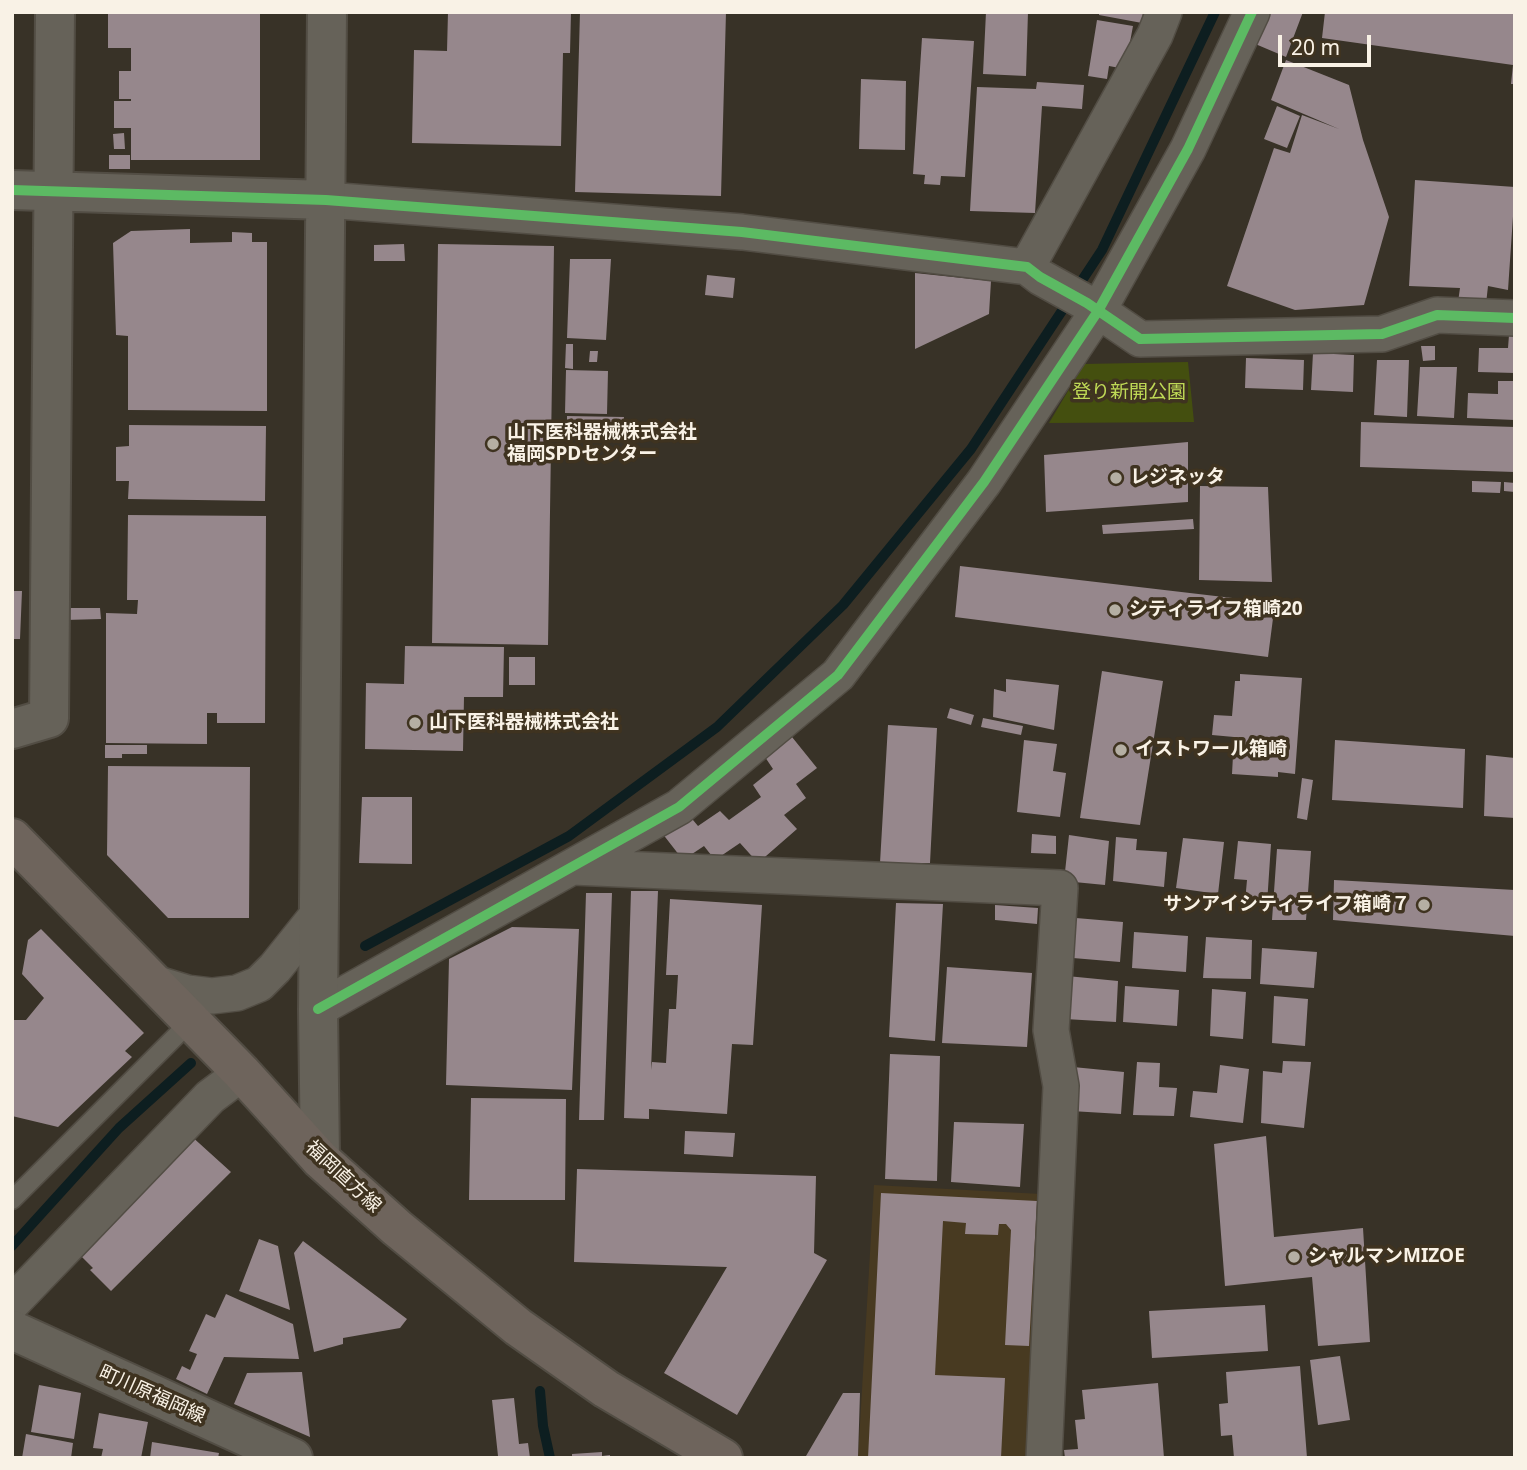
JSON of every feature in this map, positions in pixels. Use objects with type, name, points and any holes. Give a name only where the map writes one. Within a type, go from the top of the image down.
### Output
[{"type":"main road","name":"福岡直方線","points":[[12,838],[242,1073],[320,1159],[397,1228],[519,1327],[606,1389],[723,1458]]},
{"type":"street","points":[[12,730],[49,718],[55,12]]},
{"type":"street","points":[[320,1159],[318,1009],[327,12]]},
{"type":"street","points":[[1034,272],[1155,36],[1164,12]]},
{"type":"street","points":[[318,1009],[678,807],[838,675],[984,482],[1188,149],[1252,12]]},
{"type":"street","points":[[12,190],[326,200],[742,232],[1034,272],[1140,338],[1382,334],[1437,315],[1515,318]]},
{"type":"street","points":[[573,867],[1060,888],[1051,1030],[1062,1086],[1044,1458]]},
{"type":"street","points":[[154,983],[187,993],[212,996],[237,993],[259,984],[319,913]]},
{"type":"street","points":[[12,1303],[210,1097],[242,1073]]},
{"type":"street","name":"町川原福岡線","points":[[12,1330],[293,1458]]},
{"type":"lane","points":[[12,1200],[191,1021]]},
{"type":"shaded area","points":[[874,1185],[1041,1194],[1032,1458],[858,1458]]},
{"type":"green space","name":"登り新開公園","points":[[1188,362],[1194,422],[1049,423],[1084,364]]},
{"type":"building","points":[[108,12],[260,12],[260,160],[131,160],[131,128],[114,128],[114,101],[131,101],[119,99],[119,71],[131,71],[131,48],[108,48]]},
{"type":"building","points":[[448,12],[571,12],[570,53],[563,53],[561,146],[412,143],[414,50],[447,51]]},
{"type":"building","points":[[580,12],[726,12],[721,196],[575,192]]},
{"type":"building","points":[[986,12],[1028,12],[1026,76],[983,74]]},
{"type":"building","points":[[1099,12],[1143,12],[1142,23],[1099,15]]},
{"type":"building","points":[[1266,12],[1303,12],[1286,57],[1253,43]]},
{"type":"building","points":[[1325,12],[1515,12],[1515,84],[1511,84],[1513,65],[1322,38]]},
{"type":"building","points":[[1097,20],[1133,26],[1125,69],[1109,66],[1107,79],[1088,76]]},
{"type":"building","points":[[922,38],[974,41],[965,177],[941,176],[940,185],[924,184],[925,175],[913,174]]},
{"type":"building","points":[[1286,60],[1349,85],[1363,140],[1389,217],[1364,305],[1295,310],[1227,286],[1274,148],[1290,153],[1302,115],[1339,129],[1271,100]]},
{"type":"building","points":[[861,79],[906,81],[905,150],[859,149]]},
{"type":"building","points":[[1037,82],[1084,85],[1082,109],[1042,106],[1035,213],[970,211],[977,87],[1036,89]]},
{"type":"building","points":[[1277,106],[1300,116],[1287,148],[1264,139]]},
{"type":"building","points":[[124,133],[125,149],[114,149],[113,134]]},
{"type":"building","points":[[109,155],[130,155],[130,169],[109,169]]},
{"type":"building","points":[[1415,180],[1515,187],[1508,290],[1488,286],[1486,304],[1458,302],[1460,288],[1409,286]]},
{"type":"building","points":[[190,229],[190,243],[232,242],[232,232],[252,233],[252,242],[267,242],[267,411],[128,410],[128,336],[116,335],[113,243],[131,231]]},
{"type":"building","points":[[404,244],[405,261],[374,261],[374,245]]},
{"type":"building","name":"山下医科器械株式会社 福岡SPDセンター","points":[[438,244],[554,246],[548,645],[432,643]]},
{"type":"building","points":[[570,259],[611,259],[606,340],[567,338]]},
{"type":"building","points":[[915,273],[991,281],[989,314],[915,349]]},
{"type":"building","points":[[707,275],[735,278],[733,298],[705,295]]},
{"type":"building","points":[[1509,335],[1515,335],[1515,373],[1478,372],[1479,348],[1508,348]]},
{"type":"building","points":[[566,344],[573,344],[573,369],[565,368]]},
{"type":"building","points":[[1421,346],[1435,346],[1435,360],[1423,361]]},
{"type":"building","points":[[590,351],[598,351],[597,362],[589,362]]},
{"type":"building","points":[[1313,353],[1354,355],[1353,392],[1311,390]]},
{"type":"building","points":[[1246,358],[1304,360],[1303,390],[1245,388]]},
{"type":"building","points":[[1377,360],[1409,360],[1407,417],[1374,415]]},
{"type":"building","points":[[1420,367],[1457,367],[1454,418],[1417,416]]},
{"type":"building","points":[[566,370],[608,371],[607,414],[565,413]]},
{"type":"building","points":[[1498,381],[1515,381],[1515,420],[1467,418],[1468,393],[1498,394]]},
{"type":"building","points":[[567,416],[624,417],[623,428],[567,427]]},
{"type":"building","points":[[1361,422],[1515,427],[1515,472],[1360,467]]},
{"type":"building","points":[[129,425],[266,426],[265,501],[128,499],[129,481],[116,481],[116,447],[129,446]]},
{"type":"building","name":"レジネッタ","points":[[1188,442],[1188,502],[1046,512],[1044,455]]},
{"type":"building","points":[[1472,481],[1501,482],[1500,493],[1472,492]]},
{"type":"building","points":[[1504,482],[1515,483],[1515,492],[1504,491]]},
{"type":"building","points":[[1200,486],[1268,487],[1272,582],[1199,580]]},
{"type":"building","points":[[128,515],[266,516],[265,723],[217,723],[217,713],[207,713],[207,744],[106,743],[106,613],[137,614],[138,600],[127,600]]},
{"type":"building","points":[[1193,519],[1194,529],[1103,534],[1102,525]]},
{"type":"building","name":"シティライフ箱崎20","points":[[960,566],[1275,603],[1268,657],[955,617]]},
{"type":"building","points":[[12,591],[22,591],[20,639],[12,639]]},
{"type":"building","points":[[65,608],[100,608],[101,619],[65,620]]},
{"type":"building","name":"山下医科器械株式会社","points":[[405,646],[504,647],[503,697],[464,697],[463,751],[365,749],[366,683],[404,684]]},
{"type":"building","points":[[509,657],[535,657],[535,685],[509,685]]},
{"type":"building","name":"イストワール箱崎","points":[[1102,671],[1163,681],[1140,825],[1080,818]]},
{"type":"building","points":[[1240,674],[1302,678],[1295,774],[1278,772],[1278,777],[1232,774],[1234,737],[1212,735],[1214,715],[1232,716],[1235,681],[1240,681]]},
{"type":"building","points":[[1006,679],[1059,685],[1054,730],[993,717],[994,689],[1006,692]]},
{"type":"building","points":[[950,708],[974,715],[971,725],[947,718]]},
{"type":"building","points":[[983,718],[1023,726],[1021,735],[981,727]]},
{"type":"building","points":[[888,725],[937,728],[930,863],[880,863]]},
{"type":"building","points":[[792,737],[817,768],[796,784],[806,798],[784,815],[797,829],[758,863],[740,843],[715,860],[704,846],[683,860],[662,833],[688,814],[698,826],[720,811],[729,820],[761,797],[753,785],[773,769],[765,757]]},
{"type":"building","points":[[1024,740],[1057,744],[1053,771],[1066,773],[1060,817],[1017,812]]},
{"type":"building","points":[[1335,740],[1465,749],[1463,808],[1332,800]]},
{"type":"building","points":[[105,745],[147,745],[147,754],[122,754],[122,758],[105,758]]},
{"type":"building","points":[[1486,755],[1515,758],[1515,818],[1484,816]]},
{"type":"building","points":[[108,766],[250,767],[249,918],[168,918],[107,855]]},
{"type":"building","points":[[1302,778],[1313,780],[1307,820],[1297,818]]},
{"type":"building","points":[[362,797],[412,797],[412,864],[359,863]]},
{"type":"building","points":[[1032,834],[1056,836],[1056,854],[1031,853]]},
{"type":"building","points":[[1069,835],[1109,841],[1105,885],[1064,881]]},
{"type":"building","points":[[1116,837],[1137,839],[1136,850],[1167,852],[1164,887],[1113,881]]},
{"type":"building","points":[[1183,838],[1224,842],[1218,894],[1176,888]]},
{"type":"building","points":[[1238,841],[1271,844],[1267,904],[1245,902],[1247,880],[1234,879]]},
{"type":"building","points":[[1277,849],[1311,851],[1306,920],[1272,920]]},
{"type":"building","name":"サンアイシティライフ箱崎７","points":[[1334,880],[1515,890],[1515,936],[1333,920]]},
{"type":"building","points":[[631,891],[658,891],[651,1070],[652,1062],[666,1063],[669,1009],[676,1009],[678,975],[666,975],[670,899],[762,905],[753,1045],[732,1044],[727,1114],[649,1109],[649,1119],[624,1118]]},
{"type":"building","points":[[586,893],[612,893],[604,1120],[579,1120]]},
{"type":"building","points":[[896,903],[943,904],[935,1041],[889,1037]]},
{"type":"building","points":[[995,905],[1038,908],[1037,924],[995,920]]},
{"type":"building","points":[[1076,918],[1123,922],[1120,962],[1073,958]]},
{"type":"building","points":[[512,927],[579,929],[572,1090],[446,1085],[449,959]]},
{"type":"building","points":[[41,929],[144,1033],[125,1051],[132,1057],[58,1127],[12,1116],[12,1027],[14,1020],[26,1020],[44,998],[22,974],[28,940]]},
{"type":"building","points":[[1134,932],[1188,936],[1186,972],[1132,968]]},
{"type":"building","points":[[1206,937],[1252,940],[1251,979],[1203,978]]},
{"type":"building","points":[[1262,948],[1317,952],[1314,988],[1260,984]]},
{"type":"building","points":[[947,967],[1032,973],[1027,1047],[942,1043]]},
{"type":"building","points":[[1067,976],[1118,981],[1116,1022],[1065,1019]]},
{"type":"building","points":[[1125,986],[1179,990],[1177,1026],[1123,1022]]},
{"type":"building","points":[[1212,989],[1246,992],[1243,1039],[1210,1036]]},
{"type":"building","points":[[1274,996],[1308,999],[1305,1046],[1272,1043]]},
{"type":"building","points":[[890,1054],[940,1056],[937,1181],[885,1179]]},
{"type":"building","points":[[1283,1061],[1311,1062],[1304,1128],[1261,1123],[1263,1071],[1282,1073]]},
{"type":"building","points":[[1137,1062],[1160,1063],[1159,1087],[1177,1088],[1174,1116],[1133,1115]]},
{"type":"building","points":[[1220,1065],[1249,1069],[1243,1123],[1190,1117],[1193,1091],[1217,1093]]},
{"type":"building","points":[[1073,1067],[1124,1072],[1121,1114],[1071,1111]]},
{"type":"building","points":[[471,1098],[566,1099],[565,1200],[469,1200]]},
{"type":"building","points":[[954,1122],[1024,1124],[1020,1187],[951,1182]]},
{"type":"building","points":[[685,1131],[735,1133],[733,1157],[684,1154]]},
{"type":"building","points":[[189,1134],[231,1172],[111,1291],[90,1270],[93,1268],[79,1254]]},
{"type":"building","name":"シャルマンMIZOE","points":[[1266,1136],[1274,1237],[1363,1228],[1370,1342],[1318,1346],[1312,1277],[1225,1286],[1214,1144]]},
{"type":"building","points":[[577,1169],[816,1176],[814,1253],[827,1260],[737,1415],[664,1373],[727,1267],[574,1262]]},
{"type":"building","points":[[881,1193],[1037,1201],[1029,1346],[1005,1345],[1011,1230],[1006,1224],[999,1224],[998,1235],[965,1234],[966,1223],[943,1221],[935,1375],[1005,1378],[1001,1458],[868,1458]]},
{"type":"building","points":[[259,1239],[278,1246],[290,1310],[239,1291]]},
{"type":"building","points":[[303,1241],[407,1319],[400,1328],[343,1338],[343,1344],[314,1352],[294,1253]]},
{"type":"building","points":[[226,1294],[293,1324],[299,1359],[224,1357],[207,1394],[176,1379],[182,1366],[190,1370],[197,1354],[189,1351],[206,1314],[215,1318]]},
{"type":"building","points":[[1265,1305],[1268,1351],[1152,1358],[1149,1311]]},
{"type":"building","points":[[1340,1356],[1350,1420],[1318,1425],[1310,1360]]},
{"type":"building","points":[[1300,1366],[1307,1458],[1234,1458],[1232,1435],[1221,1436],[1219,1404],[1228,1403],[1226,1372]]},
{"type":"building","points":[[302,1372],[310,1437],[234,1404],[247,1373]]},
{"type":"building","points":[[1158,1383],[1164,1458],[1065,1458],[1064,1450],[1078,1449],[1075,1420],[1085,1419],[1082,1390]]},
{"type":"building","points":[[39,1385],[81,1393],[74,1439],[31,1432]]},
{"type":"building","points":[[843,1393],[860,1393],[858,1457],[809,1458],[806,1456]]},
{"type":"building","points":[[514,1398],[519,1444],[528,1443],[530,1458],[498,1456],[492,1400]]},
{"type":"building","points":[[99,1413],[148,1422],[141,1458],[101,1458],[103,1449],[93,1448]]},
{"type":"building","points":[[26,1434],[73,1443],[71,1458],[22,1458]]},
{"type":"building","points":[[152,1442],[219,1453],[218,1458],[150,1458]]},
{"type":"building","points":[[602,1452],[602,1456],[610,1455],[610,1458],[572,1458],[572,1454]]},
{"type":"waterway","points":[[365,946],[569,836],[717,727],[843,605],[971,449],[1102,250],[1215,12]]},
{"type":"waterway","points":[[12,1246],[119,1128],[191,1063]]},
{"type":"waterway","points":[[540,1391],[543,1426],[550,1458]]},
{"type":"cycle path","points":[[318,1009],[679,807],[838,675],[984,482],[1098,311],[1188,149],[1252,12]]},
{"type":"cycle path","points":[[12,190],[326,200],[742,232],[1027,267],[1140,339],[1382,334],[1437,315],[1515,318]]},
{"type":"place","name":"山下医科器械株式会社 福岡SPDセンター","points":[[493,444]]},
{"type":"place","name":"レジネッタ","points":[[1116,478]]},
{"type":"place","name":"シティライフ箱崎20","points":[[1115,610]]},
{"type":"place","name":"山下医科器械株式会社","points":[[415,723]]},
{"type":"place","name":"イストワール箱崎","points":[[1121,750]]},
{"type":"place","name":"サンアイシティライフ箱崎７","points":[[1424,905]]},
{"type":"place","name":"シャルマンMIZOE","points":[[1294,1257]]}]
